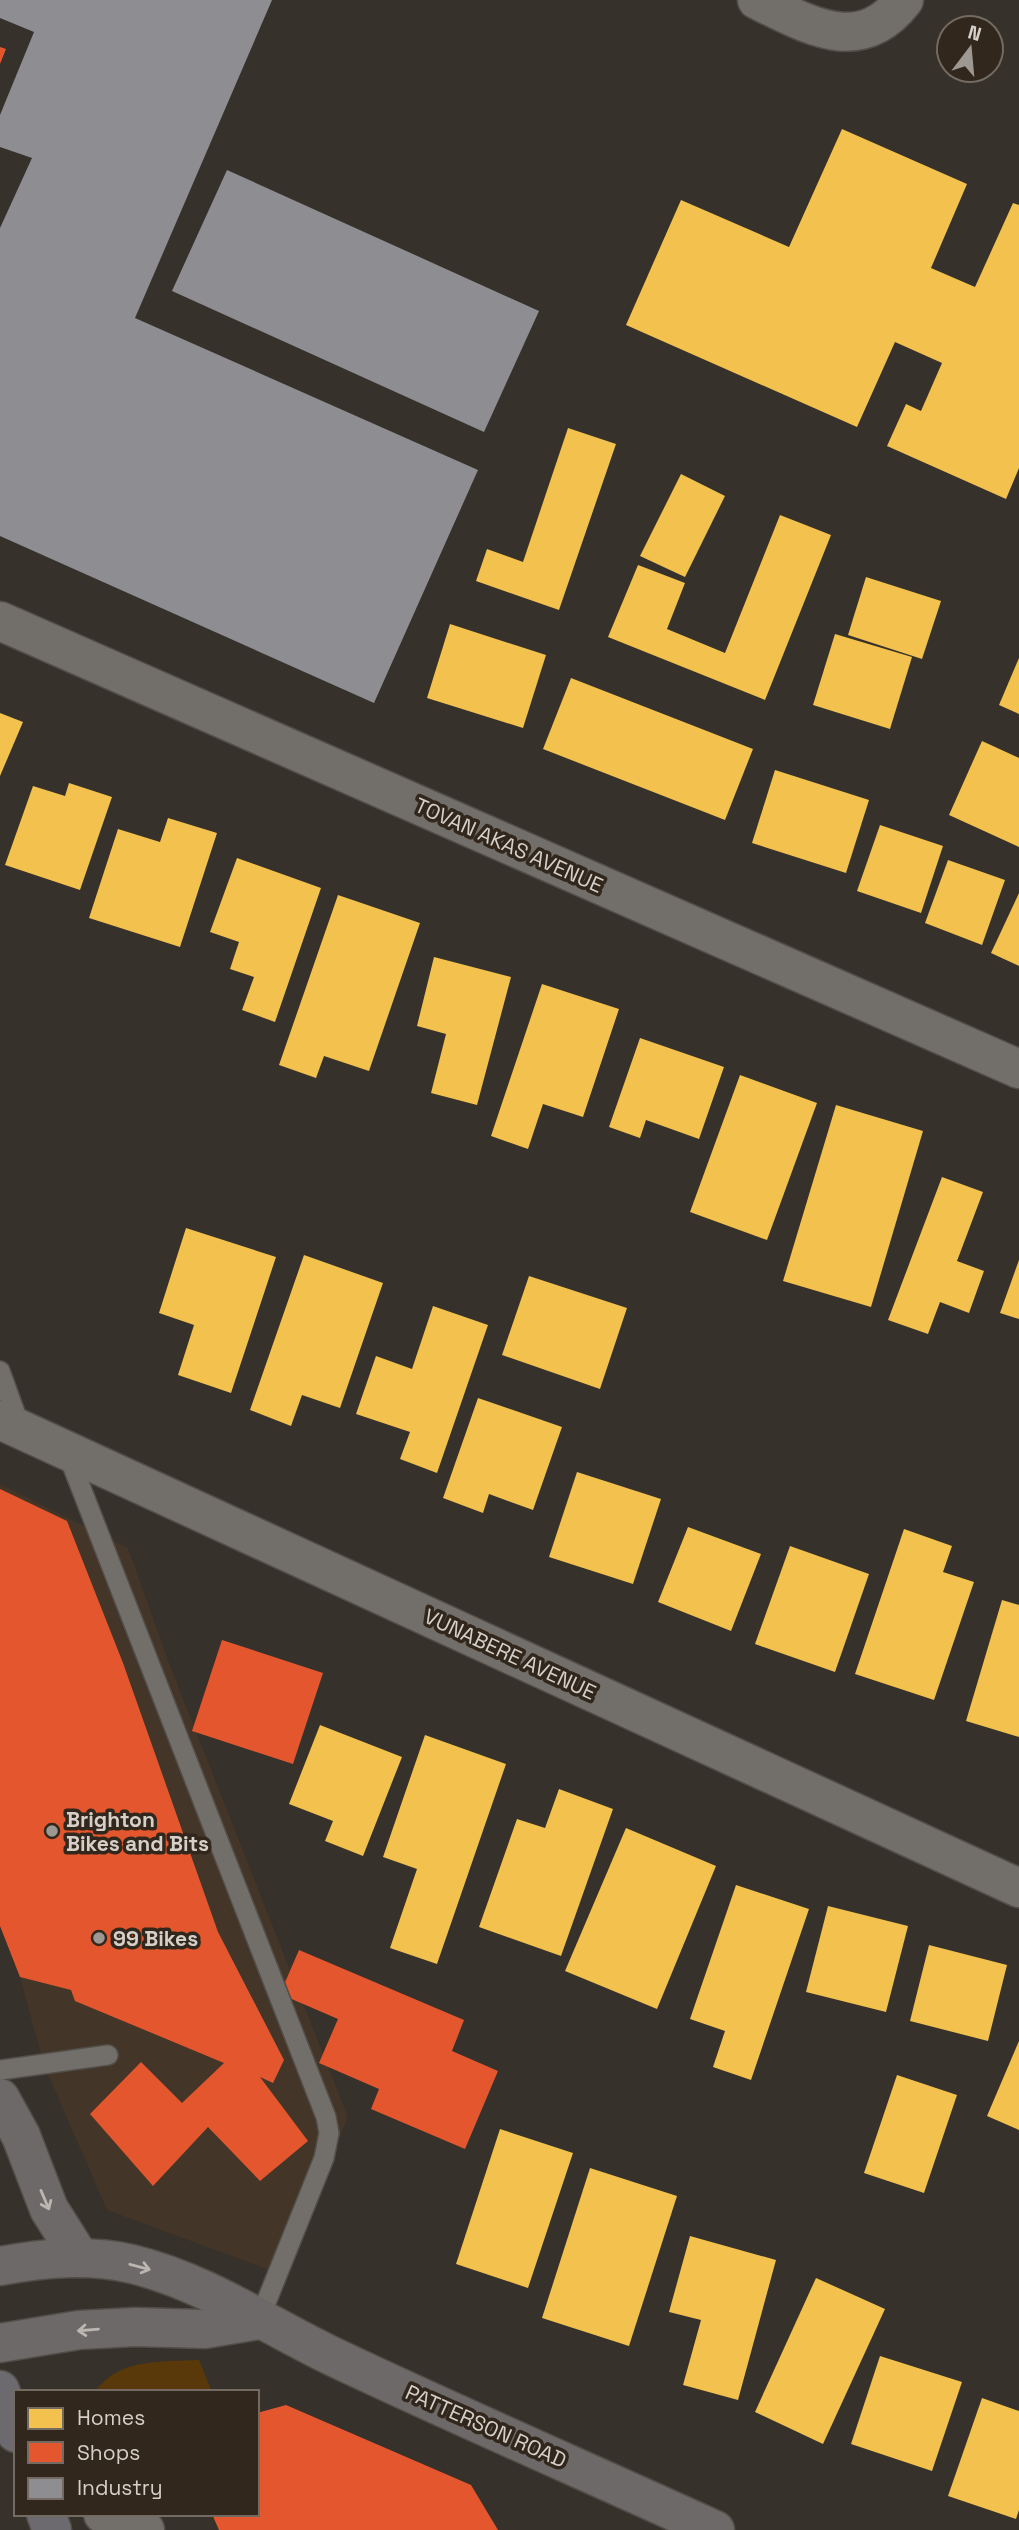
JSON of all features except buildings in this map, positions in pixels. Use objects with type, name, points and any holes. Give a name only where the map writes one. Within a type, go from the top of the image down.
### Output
[{"type":"highway","points":[[0,2390],[14,2428]]},
{"type":"street","points":[[757,0],[807,24],[835,33],[855,33],[876,26],[894,13],[904,0]]},
{"type":"street","name":"TOVAN AKAS AVENUE","points":[[0,621],[1019,1069]]},
{"type":"street","name":"VUNABERE AVENUE","points":[[11,1426],[1019,1888]]},
{"type":"street","points":[[0,2098],[21,2136],[49,2209],[80,2258]]},
{"type":"street","name":"PATTERSON ROAD","points":[[0,2266],[43,2259],[80,2258],[131,2264],[174,2276],[338,2359],[715,2530]]},
{"type":"street","points":[[0,2343],[79,2330],[135,2327],[205,2329],[259,2320]]},
{"type":"street","points":[[108,2516],[145,2530]]},
{"type":"lane","points":[[0,1371],[11,1426]]},
{"type":"lane","points":[[67,1451],[326,2117],[329,2133],[324,2158],[259,2320]]},
{"type":"lane","points":[[0,2070],[108,2054]]},
{"type":"shaded area","points":[[0,1484],[128,1548],[169,1663],[348,2117],[283,2275],[107,2210],[44,2065],[20,1977],[0,1926]]},
{"type":"shaded area","points":[[199,2360],[211,2390],[97,2390],[105,2381],[128,2367],[155,2362]]},
{"type":"place","name":"Brighton Bikes and Bits","points":[[52,1831]]},
{"type":"place","name":"99 Bikes","points":[[99,1938]]}]
